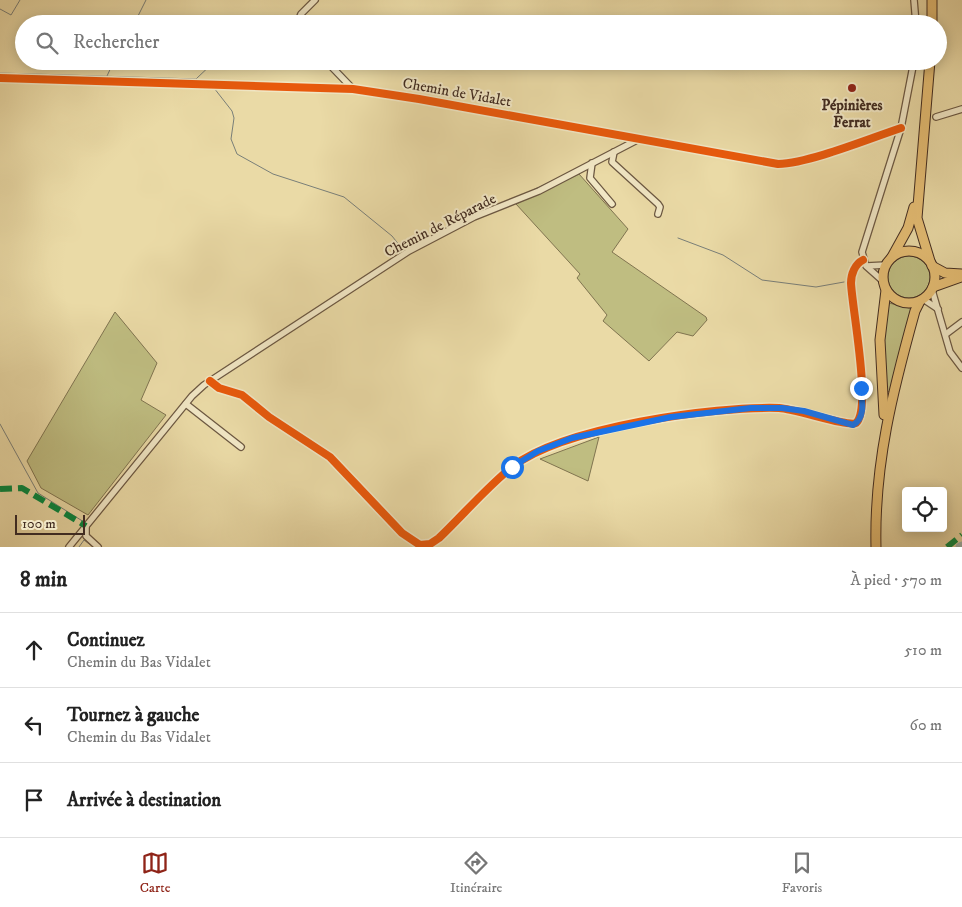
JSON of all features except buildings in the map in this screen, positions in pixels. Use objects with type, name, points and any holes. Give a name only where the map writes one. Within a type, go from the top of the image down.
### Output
[{"type":"main road","points":[[932,0],[932,15]]},
{"type":"main road","points":[[929,70],[918,192],[920,232],[935,276],[933,288]]},
{"type":"main road","points":[[885,428],[880,340],[885,286],[889,262],[908,228],[918,192]]},
{"type":"main road","points":[[889,262],[906,252],[915,252],[945,273],[962,275]]},
{"type":"main road","points":[[876,547],[877,499],[885,428],[915,311],[921,300],[933,288],[962,275]]},
{"type":"main road","points":[[885,286],[897,300],[912,303],[921,300]]},
{"type":"street","points":[[301,15],[315,0]]},
{"type":"street","points":[[914,0],[915,15]]},
{"type":"street","points":[[334,70],[353,90]]},
{"type":"street","points":[[885,286],[864,263],[863,245],[901,128],[912,70]]},
{"type":"street","points":[[0,86],[2,78]]},
{"type":"street","name":"Chemin de Vidalet","points":[[2,78],[353,90],[419,99],[778,164],[834,150],[901,128]]},
{"type":"street","points":[[936,117],[962,109]]},
{"type":"street","name":"Chemin de Réparade","points":[[68,547],[186,404],[210,381],[410,251],[474,218],[539,191],[638,139]]},
{"type":"street","points":[[614,152],[612,162],[658,204],[660,207],[658,214]]},
{"type":"street","points":[[592,163],[590,178],[612,204]]},
{"type":"street","points":[[864,263],[874,267],[889,262]]},
{"type":"street","points":[[210,381],[219,388],[242,394],[269,417],[330,457],[402,533],[420,545],[430,544],[439,538],[512,467],[538,451],[572,438],[671,417],[751,408],[795,410],[844,424],[856,423],[861,415],[862,395],[859,343],[851,282],[855,268],[864,263]]},
{"type":"street","points":[[933,288],[952,354],[962,368]]},
{"type":"street","points":[[921,300],[939,311]]},
{"type":"street","points":[[946,334],[962,322]]},
{"type":"street","points":[[186,404],[241,447]]},
{"type":"street","points":[[86,526],[86,536],[98,547]]},
{"type":"shaded area","points":[[579,174],[628,229],[612,252],[706,317],[707,320],[693,336],[677,332],[649,361],[603,321],[607,315],[577,278],[580,274],[516,204]]},
{"type":"shaded area","points":[[909,256],[924,262],[930,277],[924,292],[909,298],[894,292],[888,277],[894,262]]},
{"type":"shaded area","points":[[889,303],[913,309],[890,392],[886,391],[883,342]]},
{"type":"shaded area","points":[[115,312],[157,363],[141,400],[166,415],[88,515],[41,488],[27,461]]},
{"type":"shaded area","points":[[599,437],[588,481],[540,459]]},
{"type":"waterway","points":[[0,9],[11,15],[20,0]]},
{"type":"waterway","points":[[138,15],[146,0]]},
{"type":"waterway","points":[[107,76],[110,70]]},
{"type":"waterway","points":[[0,73],[196,79],[206,70]]},
{"type":"waterway","points":[[1,81],[15,81]]},
{"type":"waterway","points":[[214,88],[232,111],[234,118],[231,139],[237,154],[273,174],[344,197],[392,236],[404,251]]},
{"type":"waterway","points":[[527,193],[572,171]]},
{"type":"waterway","points":[[456,223],[471,216]]},
{"type":"waterway","points":[[678,238],[723,255],[762,280],[816,287],[844,282]]},
{"type":"waterway","points":[[0,424],[38,493],[84,522]]},
{"type":"waterway","points":[[79,547],[84,540],[93,547]]},
{"type":"marked path","points":[[0,489],[22,488],[86,526]]},
{"type":"marked path","points":[[947,547],[962,535]]},
{"type":"cycle path","points":[[0,78],[353,89],[419,99],[778,164],[806,160],[901,128]]},
{"type":"cycle path","points":[[210,381],[219,388],[242,395],[269,417],[330,457],[402,533],[420,545],[430,544],[439,538],[512,467],[535,453],[602,430],[679,415],[751,408],[787,409],[851,424],[856,423],[860,414],[862,379],[851,283],[854,270],[863,260]]},
{"type":"place","name":"Pépinières Ferrat","points":[[852,88]]},
{"type":"route","points":[[512,467],[538,451],[572,438],[671,417],[751,408],[782,408],[804,411],[844,424],[853,425],[858,422],[861,415],[861,388]]}]
